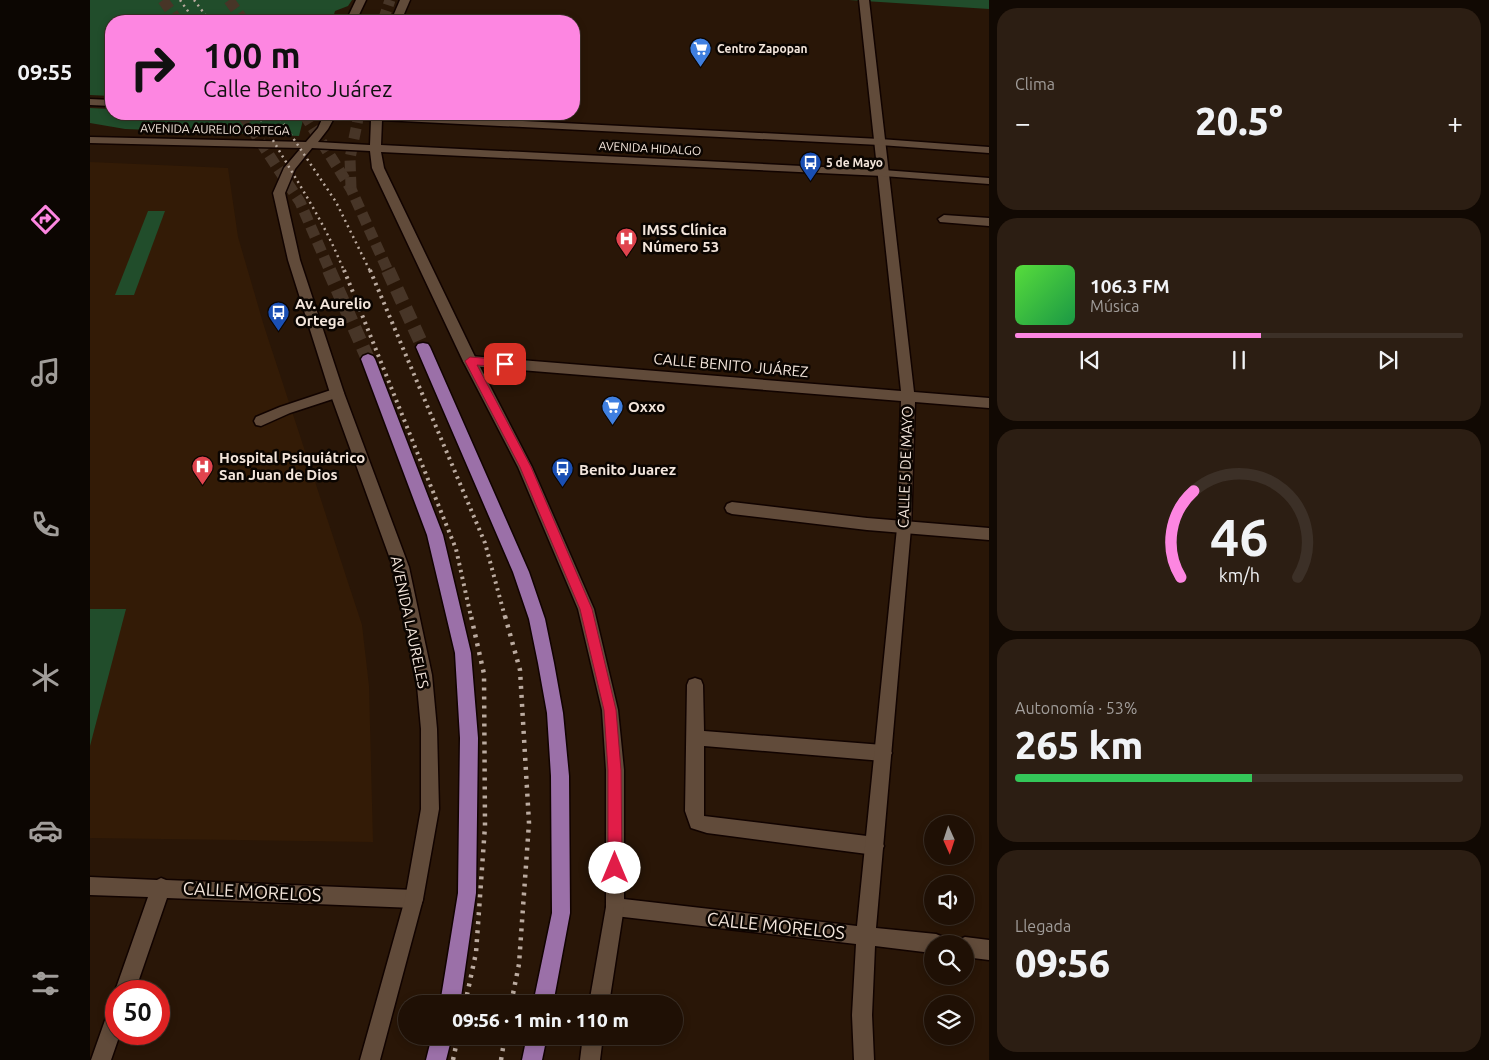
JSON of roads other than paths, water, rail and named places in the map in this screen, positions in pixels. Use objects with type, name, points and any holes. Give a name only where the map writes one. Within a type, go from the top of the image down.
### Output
[{"type":"main road","points":[[354,15],[361,0]]},
{"type":"main road","points":[[399,15],[405,0]]},
{"type":"main road","name":"CALLE 5 DE MAYO","points":[[864,0],[908,396],[904,528],[866,935],[862,1014],[864,1060]]},
{"type":"main road","points":[[90,102],[105,103]]},
{"type":"main road","name":"AVENIDA LAURELES","points":[[327,120],[323,129],[290,168],[283,181],[280,193],[294,260],[337,393],[401,567],[424,675],[430,728],[430,809],[414,899],[370,1060]]},
{"type":"main road","points":[[376,120],[375,148],[378,168],[470,361],[525,467],[586,609],[610,710],[615,770],[615,907],[600,995]]},
{"type":"main road","name":"AVENIDA HIDALGO","points":[[469,120],[880,142],[989,150]]},
{"type":"main road","name":"AVENIDA AURELIO ORTEGA","points":[[90,140],[310,145]]},
{"type":"main road","name":"AVENIDA HIDALGO","points":[[310,145],[883,173],[989,181]]},
{"type":"main road","points":[[944,219],[989,222]]},
{"type":"main road","points":[[423,347],[521,572],[537,619],[546,663],[555,713],[560,776],[561,913],[545,995]]},
{"type":"main road","points":[[368,359],[435,535],[463,653],[468,738],[466,893],[451,995]]},
{"type":"main road","name":"CALLE BENITO JUÁREZ","points":[[470,361],[989,403]]},
{"type":"main road","points":[[261,421],[285,410],[337,393]]},
{"type":"main road","points":[[732,508],[904,528],[989,534]]},
{"type":"main road","points":[[695,686],[694,811],[697,822],[707,825],[875,846]]},
{"type":"main road","points":[[696,738],[883,753]]},
{"type":"main road","name":"CALLE MORELOS","points":[[90,886],[161,887],[414,899]]},
{"type":"main road","points":[[129,980],[161,887]]},
{"type":"main road","name":"CALLE MORELOS","points":[[615,907],[924,942]]},
{"type":"main road","points":[[974,948],[989,950]]},
{"type":"main road","points":[[101,1060],[106,1045]]},
{"type":"main road","points":[[436,1060],[440,1045]]},
{"type":"main road","points":[[532,1060],[534,1045]]},
{"type":"main road","points":[[590,1060],[592,1045]]},
{"type":"tunnel","points":[[163,0],[174,15]]},
{"type":"tunnel","points":[[229,0],[240,15]]},
{"type":"tunnel","points":[[385,15],[390,0]]},
{"type":"tunnel","points":[[246,120],[300,202],[330,271]]},
{"type":"tunnel","points":[[308,120],[351,189],[388,271]]},
{"type":"tunnel","points":[[351,188],[350,158],[358,120]]},
{"type":"tunnel","points":[[329,270],[368,359]]},
{"type":"tunnel","points":[[388,270],[423,347]]},
{"type":"railway","points":[[180,0],[191,15]]},
{"type":"railway","points":[[194,0],[205,15]]},
{"type":"railway","points":[[262,120],[315,211],[344,271]]},
{"type":"railway","points":[[281,120],[336,202],[370,271]]},
{"type":"railway","points":[[344,270],[456,549],[471,617]]},
{"type":"railway","points":[[370,270],[485,543],[505,617]]},
{"type":"railway","points":[[467,995],[476,953],[485,826],[484,674],[471,616]]},
{"type":"railway","points":[[505,616],[520,670],[529,823],[519,964],[513,995]]},
{"type":"railway","points":[[453,1060],[456,1045]]},
{"type":"railway","points":[[501,1060],[504,1045]]},
{"type":"place","name":"Centro Zapopan","points":[[701,67]]},
{"type":"place","name":"5 de Mayo","points":[[810,181]]},
{"type":"place","name":"IMSS Clínica Número 53","points":[[626,257]]},
{"type":"place","name":"Av. Aurelio Ortega","points":[[279,331]]},
{"type":"place","name":"Oxxo","points":[[612,425]]},
{"type":"place","name":"Hospital Psiquiátrico San Juan de Dios","points":[[203,485]]},
{"type":"place","name":"Benito Juarez","points":[[563,488]]}]
